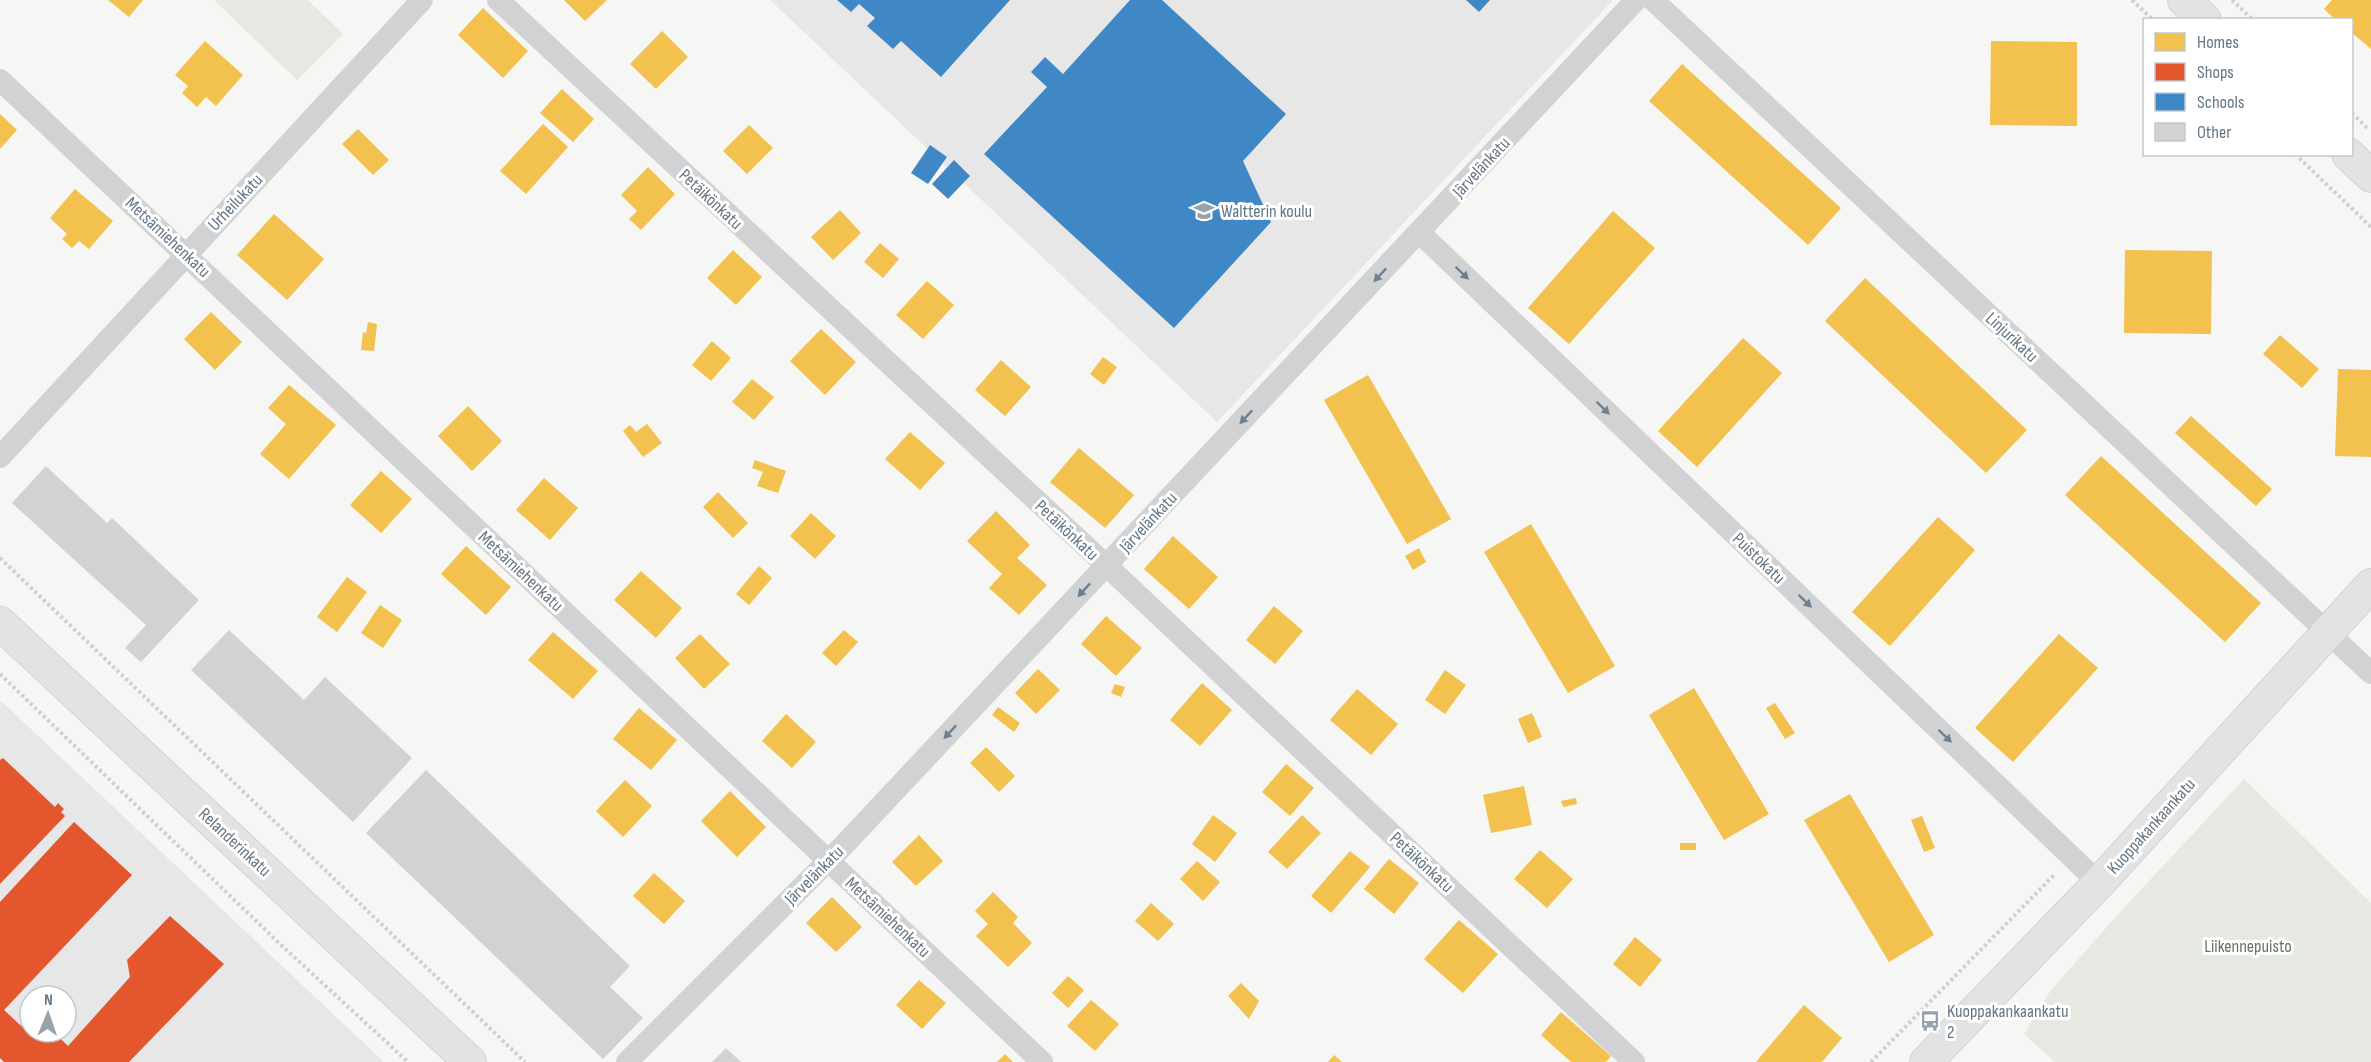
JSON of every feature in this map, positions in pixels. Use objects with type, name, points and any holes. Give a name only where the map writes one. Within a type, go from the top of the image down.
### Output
[{"type":"main road","points":[[2184,0],[2203,18]]},
{"type":"main road","points":[[2350,156],[2371,176]]},
{"type":"main road","name":"Kuoppakankaankatu","points":[[1926,1062],[2099,884],[2371,585]]},
{"type":"main road","name":"Relanderinkatu","points":[[0,623],[470,1062]]},
{"type":"street","name":"Urheilukatu","points":[[0,458],[422,0]]},
{"type":"street","name":"Petäikönkatu","points":[[498,0],[1107,566],[1634,1062]]},
{"type":"street","name":"Järvelänkatu","points":[[627,1062],[829,861],[1636,0]]},
{"type":"street","name":"Linjurikatu","points":[[1653,0],[2371,673]]},
{"type":"street","name":"Metsämiehenkatu","points":[[0,80],[1042,1062]]},
{"type":"street","name":"Puistokatu","points":[[1420,233],[2099,884]]},
{"type":"path","points":[[2132,0],[2151,18]]},
{"type":"path","points":[[2232,0],[2251,18]]},
{"type":"path","points":[[2353,114],[2371,132]]},
{"type":"path","points":[[2297,156],[2371,227]]},
{"type":"path","points":[[0,558],[525,1062]]},
{"type":"path","points":[[0,674],[271,935],[408,1062]]},
{"type":"path","points":[[1871,1062],[2072,858]]},
{"type":"shaded area","name":"Waltterin koulu","points":[[770,0],[1613,0],[1217,422]]},
{"type":"shaded area","points":[[0,700],[384,1062],[0,1062]]},
{"type":"green space","points":[[214,0],[308,0],[343,34],[297,80]]},
{"type":"green space","name":"Liikennepuisto","points":[[2244,779],[2371,903],[2371,1062],[2055,1062],[2024,1034],[2051,990]]},
{"type":"building: Homes","points":[[108,0],[143,0],[129,17]]},
{"type":"building: Homes","points":[[564,0],[607,0],[585,21]]},
{"type":"building: Homes","points":[[2332,0],[2371,0],[2371,49],[2353,34],[2353,18],[2334,18],[2324,9]]},
{"type":"building: Homes","points":[[483,8],[528,51],[503,78],[458,35]]},
{"type":"building: Homes","points":[[662,31],[688,57],[656,89],[630,64]]},
{"type":"building: Homes","points":[[205,41],[243,75],[216,106],[206,97],[197,107],[182,93],[188,86],[175,75]]},
{"type":"building: Homes","points":[[1991,41],[2077,42],[2077,126],[1990,125]]},
{"type":"building: Homes","points":[[1682,64],[1841,208],[1808,245],[1649,101]]},
{"type":"building: Homes","points":[[562,89],[594,119],[573,142],[540,113]]},
{"type":"building: Homes","points":[[0,114],[17,130],[0,149]]},
{"type":"building: Homes","points":[[543,124],[568,147],[526,194],[500,171]]},
{"type":"building: Homes","points":[[749,125],[773,148],[747,174],[723,151]]},
{"type":"building: Homes","points":[[358,129],[389,160],[373,175],[342,144]]},
{"type":"building: Homes","points":[[648,167],[675,194],[641,230],[629,219],[637,211],[621,195]]},
{"type":"building: Homes","points":[[75,189],[113,221],[89,249],[79,241],[72,248],[62,239],[67,234],[50,218]]},
{"type":"building: Homes","points":[[840,210],[861,233],[833,260],[811,237]]},
{"type":"building: Homes","points":[[1613,211],[1655,248],[1569,344],[1528,308]]},
{"type":"building: Homes","points":[[274,214],[324,259],[287,300],[237,255]]},
{"type":"building: Homes","points":[[880,243],[899,259],[883,278],[864,262]]},
{"type":"building: Homes","points":[[733,250],[762,277],[736,305],[707,278]]},
{"type":"building: Homes","points":[[2125,250],[2212,251],[2211,334],[2124,333]]},
{"type":"building: Homes","points":[[1865,278],[2027,430],[1986,473],[1825,321]]},
{"type":"building: Homes","points":[[927,281],[954,305],[923,339],[896,315]]},
{"type":"building: Homes","points":[[211,312],[242,342],[215,370],[184,339]]},
{"type":"building: Homes","points":[[368,322],[377,324],[374,351],[361,350],[363,332],[366,333]]},
{"type":"building: Homes","points":[[821,329],[856,362],[825,395],[790,361]]},
{"type":"building: Homes","points":[[2280,335],[2319,369],[2302,388],[2263,354]]},
{"type":"building: Homes","points":[[1743,338],[1782,373],[1697,467],[1658,431]]},
{"type":"building: Homes","points":[[712,341],[731,358],[711,381],[692,365]]},
{"type":"building: Homes","points":[[1103,357],[1117,367],[1104,385],[1090,374]]},
{"type":"building: Homes","points":[[1001,360],[1031,387],[1005,416],[975,390]]},
{"type":"building: Homes","points":[[2338,369],[2371,370],[2371,457],[2335,456]]},
{"type":"building: Homes","points":[[1368,375],[1451,519],[1407,544],[1324,400]]},
{"type":"building: Homes","points":[[752,379],[774,397],[754,420],[732,402]]},
{"type":"building: Homes","points":[[289,385],[336,425],[289,479],[260,454],[286,424],[268,408]]},
{"type":"building: Homes","points":[[468,406],[502,441],[472,471],[438,436]]},
{"type":"building: Homes","points":[[2191,416],[2272,489],[2256,506],[2175,433]]},
{"type":"building: Homes","points":[[647,424],[662,443],[643,457],[623,431],[630,425],[636,432]]},
{"type":"building: Homes","points":[[910,432],[945,463],[920,490],[885,459]]},
{"type":"building: Homes","points":[[1079,448],[1134,495],[1105,528],[1050,482]]},
{"type":"building: Homes","points":[[2101,456],[2261,603],[2225,642],[2065,495]]},
{"type":"building: Homes","points":[[755,460],[786,471],[778,493],[757,486],[763,472],[752,468]]},
{"type":"building: Homes","points":[[381,471],[412,499],[381,533],[350,505]]},
{"type":"building: Homes","points":[[544,478],[578,508],[550,540],[516,510]]},
{"type":"building: Homes","points":[[718,492],[748,523],[733,538],[703,507]]},
{"type":"building: Homes","points":[[996,511],[1030,545],[1017,558],[1047,585],[1019,615],[989,588],[1002,574],[967,541]]},
{"type":"building: Homes","points":[[811,513],[836,536],[815,559],[790,536]]},
{"type":"building: Homes","points":[[1938,517],[1975,550],[1890,646],[1852,612]]},
{"type":"building: Homes","points":[[1531,524],[1615,666],[1568,693],[1484,552]]},
{"type":"building: Homes","points":[[1173,536],[1218,577],[1189,609],[1144,569]]},
{"type":"building: Homes","points":[[466,546],[511,587],[486,615],[441,574]]},
{"type":"building: Homes","points":[[1419,548],[1426,562],[1413,570],[1405,556]]},
{"type":"building: Homes","points":[[759,566],[772,578],[749,605],[736,594]]},
{"type":"building: Homes","points":[[641,571],[682,608],[656,638],[614,600]]},
{"type":"building: Homes","points":[[347,577],[367,592],[337,632],[317,617]]},
{"type":"building: Homes","points":[[380,605],[402,620],[383,648],[361,633]]},
{"type":"building: Homes","points":[[1274,606],[1303,631],[1275,664],[1246,640]]},
{"type":"building: Homes","points":[[1106,616],[1142,648],[1116,676],[1081,644]]},
{"type":"building: Homes","points":[[844,630],[858,642],[836,666],[822,653]]},
{"type":"building: Homes","points":[[553,632],[598,671],[573,699],[528,660]]},
{"type":"building: Homes","points":[[700,634],[730,664],[704,689],[675,658]]},
{"type":"building: Homes","points":[[2059,634],[2098,668],[2013,762],[1975,728]]},
{"type":"building: Homes","points":[[1038,669],[1060,690],[1036,714],[1015,693]]},
{"type":"building: Homes","points":[[1445,670],[1466,685],[1445,714],[1425,700]]},
{"type":"building: Homes","points":[[1202,683],[1232,710],[1200,746],[1170,720]]},
{"type":"building: Homes","points":[[1115,684],[1125,687],[1121,697],[1111,693]]},
{"type":"building: Homes","points":[[1694,688],[1769,814],[1724,840],[1649,715]]},
{"type":"building: Homes","points":[[1357,689],[1398,724],[1371,755],[1330,720]]},
{"type":"building: Homes","points":[[1775,703],[1795,733],[1785,739],[1766,708]]},
{"type":"building: Homes","points":[[998,707],[1020,723],[1014,732],[992,715]]},
{"type":"building: Homes","points":[[639,708],[677,740],[651,770],[613,739]]},
{"type":"building: Homes","points":[[1532,713],[1542,737],[1528,743],[1518,719]]},
{"type":"building: Homes","points":[[786,714],[816,742],[792,768],[762,741]]},
{"type":"building: Homes","points":[[986,747],[1015,776],[999,792],[970,763]]},
{"type":"building: Homes","points":[[1286,764],[1314,788],[1290,816],[1262,792]]},
{"type":"building: Homes","points":[[625,780],[652,806],[623,837],[596,811]]},
{"type":"building: Homes","points":[[1524,786],[1532,825],[1491,833],[1483,795]]},
{"type":"building: Homes","points":[[730,791],[766,827],[737,857],[701,821]]},
{"type":"building: Homes","points":[[1850,794],[1934,935],[1889,962],[1804,820]]},
{"type":"building: Homes","points":[[1576,798],[1577,804],[1563,807],[1561,801]]},
{"type":"building: Homes","points":[[1213,815],[1237,833],[1215,862],[1192,844]]},
{"type":"building: Homes","points":[[1302,815],[1321,833],[1287,869],[1268,852]]},
{"type":"building: Homes","points":[[1922,816],[1935,848],[1924,852],[1911,820]]},
{"type":"building: Homes","points":[[919,835],[943,861],[916,886],[892,862]]},
{"type":"building: Homes","points":[[1680,843],[1696,843],[1696,850],[1680,850]]},
{"type":"building: Homes","points":[[1540,850],[1573,879],[1547,908],[1514,879]]},
{"type":"building: Homes","points":[[1350,851],[1370,867],[1331,913],[1311,896]]},
{"type":"building: Homes","points":[[1389,859],[1419,883],[1394,914],[1364,889]]},
{"type":"building: Homes","points":[[1197,861],[1220,882],[1203,901],[1180,879]]},
{"type":"building: Homes","points":[[654,873],[685,901],[664,924],[633,896]]},
{"type":"building: Homes","points":[[993,892],[1018,917],[1013,923],[1032,943],[1008,967],[976,936],[988,924],[975,911]]},
{"type":"building: Homes","points":[[832,897],[862,927],[836,952],[806,923]]},
{"type":"building: Homes","points":[[1151,903],[1174,924],[1158,941],[1135,921]]},
{"type":"building: Homes","points":[[1459,920],[1498,954],[1463,993],[1424,959]]},
{"type":"building: Homes","points":[[1635,937],[1662,960],[1640,987],[1613,964]]},
{"type":"building: Homes","points":[[1068,976],[1084,990],[1068,1008],[1052,993]]},
{"type":"building: Homes","points":[[919,980],[946,1003],[922,1029],[896,1005]]},
{"type":"building: Homes","points":[[1241,983],[1259,1001],[1249,1019],[1228,996]]},
{"type":"building: Homes","points":[[1091,1000],[1119,1024],[1095,1051],[1067,1026]]},
{"type":"building: Homes","points":[[1804,1005],[1842,1038],[1822,1062],[1756,1062]]},
{"type":"building: Homes","points":[[1561,1012],[1611,1056],[1606,1062],[1571,1062],[1541,1035]]},
{"type":"building: Homes","points":[[1005,1054],[1013,1062],[997,1062]]},
{"type":"building: Homes","points":[[1334,1055],[1342,1062],[1328,1062]]},
{"type":"building: Shops","points":[[3,758],[55,807],[58,803],[64,809],[61,812],[65,816],[0,884],[0,760]]},
{"type":"building: Shops","points":[[74,822],[132,875],[29,984],[18,984],[18,995],[4,1010],[18,1023],[18,1044],[66,1044],[68,1046],[78,1044],[78,1035],[130,977],[127,960],[170,916],[224,964],[129,1062],[4,1062],[0,1058],[0,902]]},
{"type":"building: Schools","points":[[837,0],[1010,0],[941,77],[901,41],[893,49],[867,26],[875,18],[859,4],[851,12]]},
{"type":"building: Schools","points":[[1130,0],[1162,0],[1286,114],[1243,161],[1271,222],[1174,328],[984,154],[1047,87],[1031,72],[1045,57],[1063,74]]},
{"type":"building: Schools","points":[[1466,0],[1490,0],[1479,12]]},
{"type":"building: Schools","points":[[930,145],[947,157],[928,184],[911,173]]},
{"type":"building: Schools","points":[[954,160],[970,176],[948,199],[932,184]]},
{"type":"building: Other","points":[[46,466],[107,523],[112,518],[199,600],[141,662],[125,648],[146,625],[12,503]]},
{"type":"building: Other","points":[[229,630],[304,700],[325,677],[412,758],[353,822],[191,670]]},
{"type":"building: Other","points":[[426,770],[630,966],[610,987],[643,1018],[603,1059],[366,833]]},
{"type":"building: Other","points":[[726,1048],[741,1062],[712,1062]]},
{"type":"place","name":"Waltterin koulu","points":[[1204,211]]},
{"type":"place","name":"Kuoppakankaankatu 2","points":[[1930,1021]]}]
